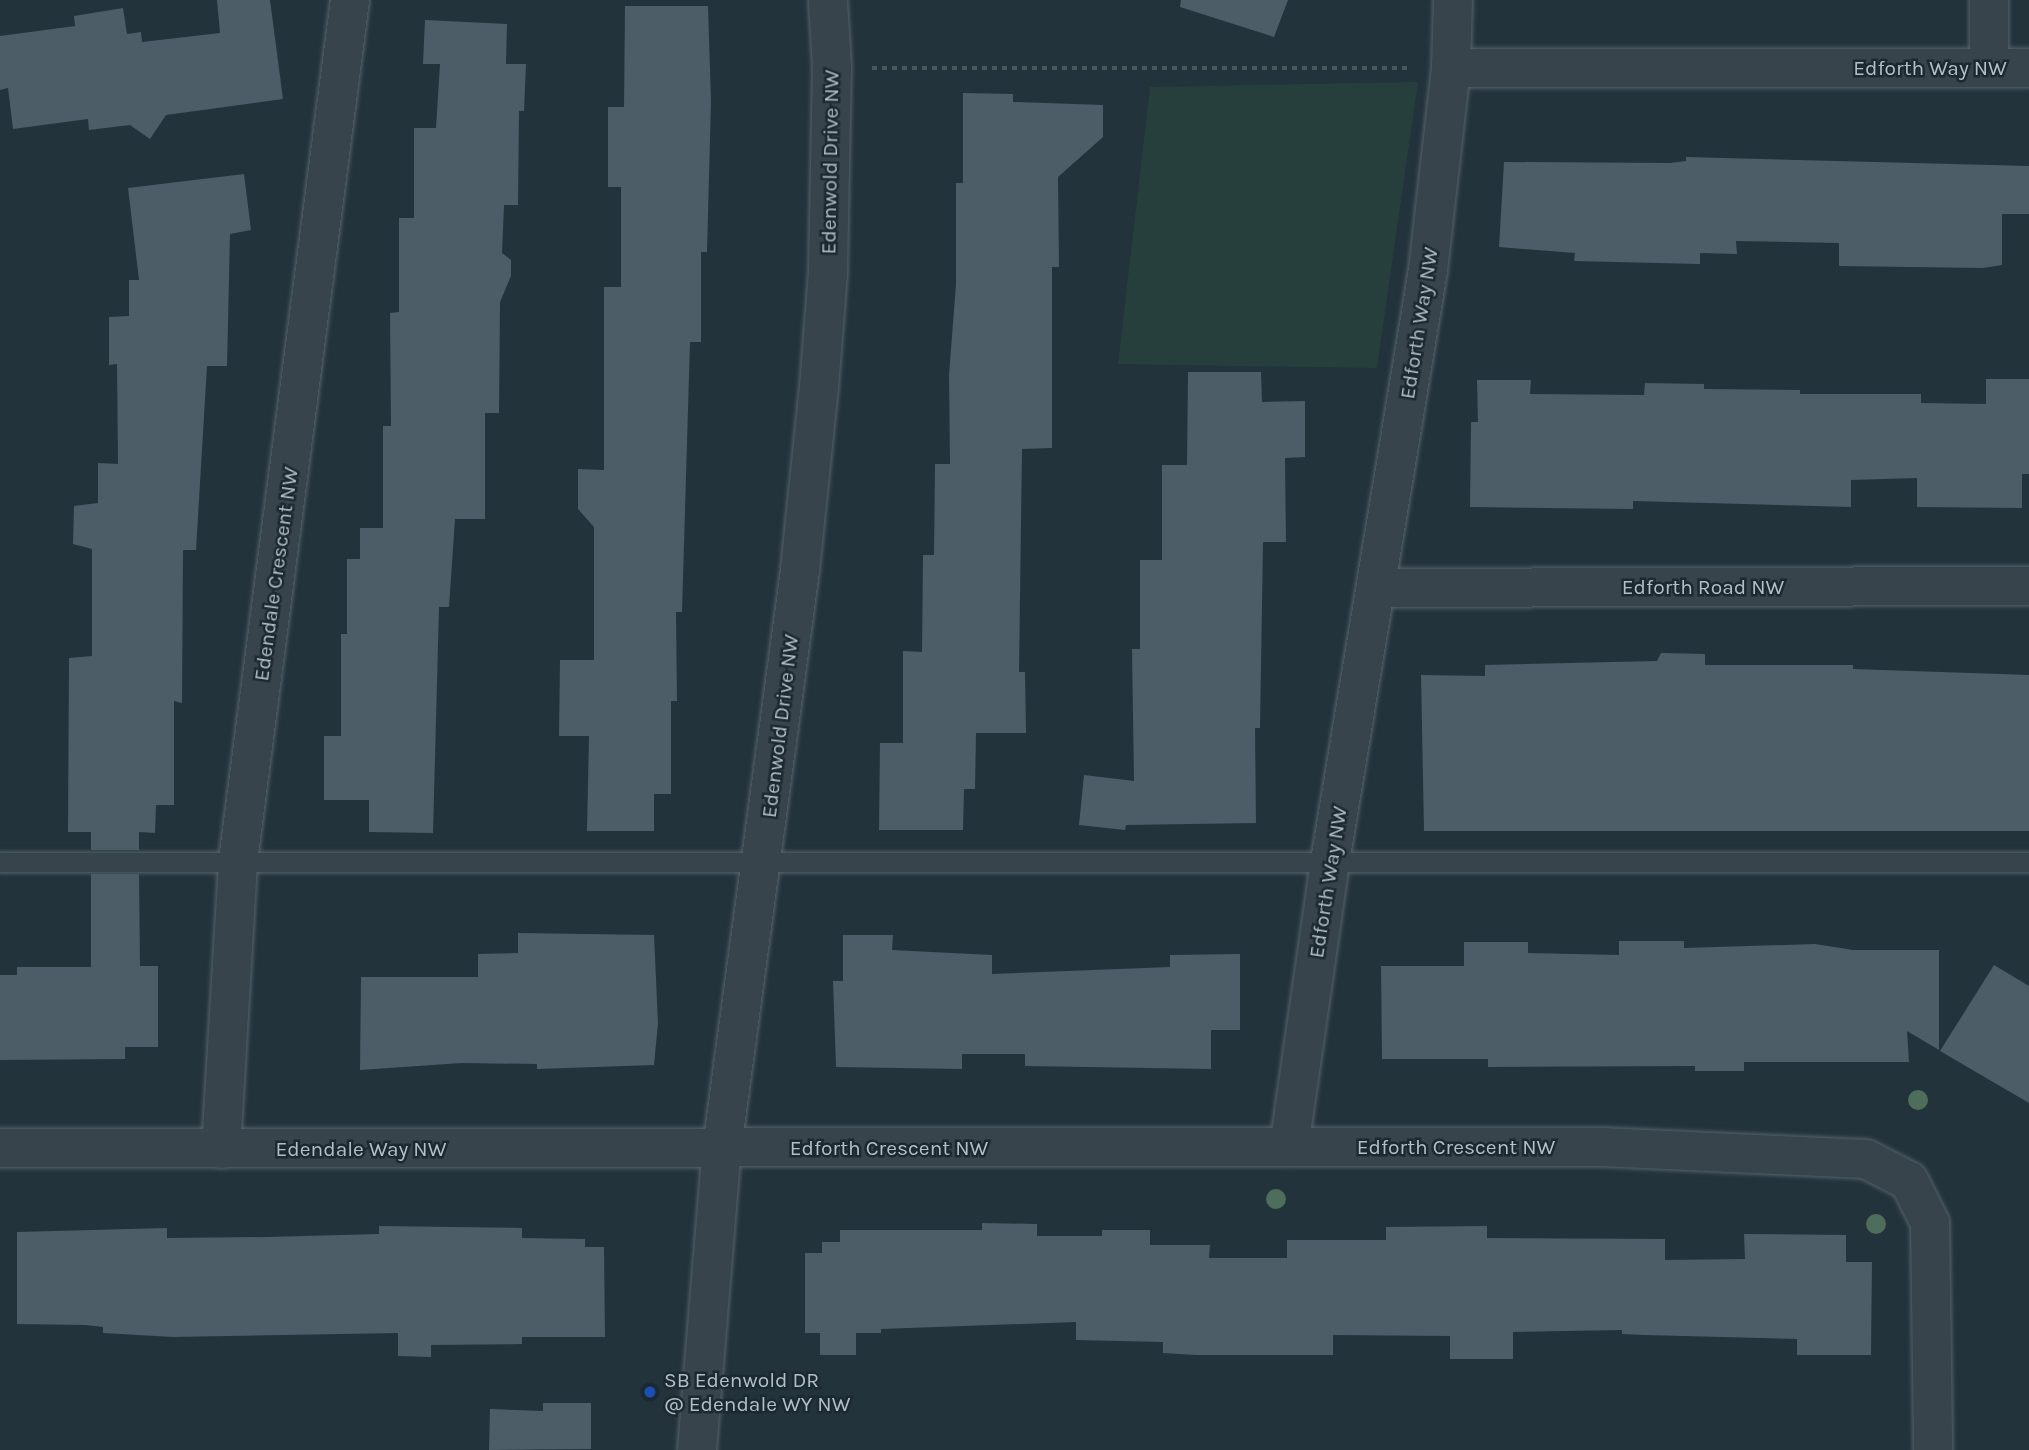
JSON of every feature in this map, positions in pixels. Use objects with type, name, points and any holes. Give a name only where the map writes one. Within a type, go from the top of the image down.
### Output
[{"type":"street","name":"Edendale Crescent NW","points":[[220,1149],[238,861],[350,0]]},
{"type":"street","name":"Edenwold Drive NW","points":[[697,1450],[722,1148],[762,863],[819,387],[828,274],[832,68],[828,0]]},
{"type":"street","points":[[1451,68],[1453,0]]},
{"type":"street","points":[[1989,0],[1989,68]]},
{"type":"street","name":"Edforth Way NW","points":[[1289,1147],[1329,862],[1428,270],[1451,68],[2029,68]]},
{"type":"street","name":"Edforth Road NW","points":[[1376,588],[2029,586]]},
{"type":"street","name":"Edforth Crescent NW","points":[[722,1148],[1601,1147],[1821,1154],[1866,1159],[1889,1168],[1909,1181],[1923,1204],[1933,1241],[1933,1450]]},
{"type":"street","name":"Edendale Way NW","points":[[0,1148],[722,1148]]},
{"type":"lane","points":[[0,862],[2029,862]]},
{"type":"path","points":[[832,68],[1451,68]]},
{"type":"green space","points":[[1418,82],[1377,368],[1118,364],[1150,87]]},
{"type":"building","points":[[217,0],[270,0],[283,99],[166,115],[150,139],[130,125],[89,130],[88,119],[13,129],[8,88],[0,90],[0,36],[75,26],[74,16],[123,8],[127,34],[141,32],[142,42],[220,33]]},
{"type":"building","points":[[1181,0],[1288,0],[1274,37],[1180,7]]},
{"type":"building","points":[[625,6],[708,6],[711,101],[707,252],[701,252],[701,342],[690,342],[682,612],[676,612],[677,701],[671,701],[671,794],[654,794],[654,831],[587,831],[589,736],[559,736],[560,660],[594,660],[594,527],[578,509],[578,469],[604,470],[604,287],[621,287],[621,187],[608,187],[608,107],[624,107]]},
{"type":"building","points":[[425,20],[507,24],[506,64],[526,64],[524,111],[519,111],[518,205],[504,205],[502,253],[511,260],[511,276],[500,302],[499,413],[485,413],[485,519],[455,519],[449,607],[439,607],[433,833],[369,832],[369,800],[324,800],[324,736],[341,736],[341,634],[347,634],[347,559],[360,559],[360,528],[383,528],[383,426],[391,426],[390,313],[399,312],[399,218],[414,218],[414,128],[436,128],[440,64],[423,64]]},
{"type":"building","points":[[963,93],[1013,94],[1013,102],[1103,105],[1103,137],[1058,177],[1059,267],[1052,267],[1052,448],[1022,449],[1019,672],[1025,672],[1026,733],[976,733],[975,789],[964,789],[963,830],[879,830],[880,743],[903,743],[903,651],[922,652],[923,555],[934,555],[935,464],[950,464],[949,375],[956,284],[956,183],[963,183]]},
{"type":"building","points":[[1686,157],[2029,166],[2029,214],[2002,214],[2002,265],[1983,268],[1839,266],[1839,243],[1736,241],[1737,254],[1700,253],[1700,264],[1574,261],[1575,253],[1499,247],[1504,162],[1670,163],[1686,161]]},
{"type":"building","points":[[244,174],[251,230],[230,234],[227,366],[207,366],[196,550],[183,550],[182,703],[174,701],[174,805],[156,805],[155,833],[139,832],[139,850],[91,850],[91,832],[68,832],[69,658],[92,656],[92,549],[73,544],[74,506],[98,503],[98,463],[118,464],[117,364],[109,365],[109,317],[129,316],[129,280],[139,280],[128,188]]},
{"type":"building","points":[[1188,372],[1261,372],[1262,402],[1305,401],[1305,457],[1285,458],[1286,542],[1263,542],[1260,728],[1255,728],[1256,823],[1126,825],[1125,830],[1079,825],[1084,775],[1134,781],[1132,649],[1140,649],[1140,560],[1162,560],[1162,465],[1187,465]]},
{"type":"building","points":[[1986,379],[2029,379],[2029,474],[2022,474],[2022,508],[1917,507],[1917,478],[1851,480],[1851,507],[1633,501],[1633,509],[1470,507],[1471,422],[1478,422],[1477,380],[1531,380],[1530,394],[1644,395],[1645,383],[1704,384],[1704,389],[1800,390],[1800,394],[1921,394],[1921,403],[1986,404]]},
{"type":"building","points":[[1661,653],[1705,654],[1705,665],[1853,665],[1853,669],[2029,675],[2029,831],[1424,831],[1421,675],[1485,676],[1485,665],[1657,661]]},
{"type":"building","points":[[91,874],[139,874],[140,966],[158,966],[158,1047],[125,1047],[125,1059],[0,1060],[0,975],[17,975],[17,967],[91,967]]},
{"type":"building","points":[[518,933],[654,935],[658,1023],[654,1065],[537,1069],[537,1064],[461,1063],[360,1070],[361,977],[478,977],[478,954],[518,953]]},
{"type":"building","points":[[843,935],[893,935],[892,950],[992,955],[992,974],[1170,967],[1170,955],[1240,954],[1240,1030],[1211,1030],[1211,1069],[1025,1066],[1025,1054],[962,1054],[962,1069],[836,1067],[833,981],[843,981]]},
{"type":"building","points":[[1619,941],[1684,941],[1684,948],[1815,944],[1853,950],[1939,950],[1939,1050],[1907,1031],[1909,1062],[1744,1062],[1744,1071],[1695,1071],[1695,1066],[1488,1067],[1488,1059],[1382,1059],[1381,966],[1464,966],[1464,942],[1528,942],[1528,953],[1619,955]]},
{"type":"building","points":[[1994,965],[2029,986],[2029,1103],[1940,1051]]},
{"type":"building","points":[[982,1223],[1037,1224],[1037,1236],[1102,1236],[1102,1230],[1150,1230],[1150,1245],[1210,1245],[1209,1258],[1287,1258],[1287,1240],[1386,1240],[1386,1227],[1487,1226],[1487,1238],[1665,1239],[1665,1260],[1745,1259],[1744,1234],[1846,1235],[1846,1262],[1872,1262],[1871,1355],[1797,1355],[1797,1339],[1622,1334],[1622,1330],[1513,1332],[1513,1359],[1450,1359],[1450,1336],[1333,1335],[1333,1355],[1196,1355],[1163,1353],[1163,1342],[1076,1340],[1076,1322],[881,1329],[881,1333],[856,1333],[856,1355],[820,1355],[820,1333],[805,1333],[805,1253],[822,1253],[822,1242],[840,1242],[840,1230],[982,1230]]},
{"type":"building","points":[[379,1226],[522,1228],[522,1238],[585,1239],[585,1247],[604,1247],[605,1337],[522,1337],[522,1344],[431,1345],[431,1357],[398,1356],[398,1333],[173,1337],[103,1333],[103,1327],[86,1325],[17,1324],[17,1232],[167,1228],[167,1238],[267,1237],[379,1234]]},
{"type":"building","points":[[543,1403],[591,1403],[591,1449],[489,1450],[490,1409],[543,1411]]},
{"type":"place","name":"SB Edenwold DR @ Edendale WY NW","points":[[650,1392]]}]
